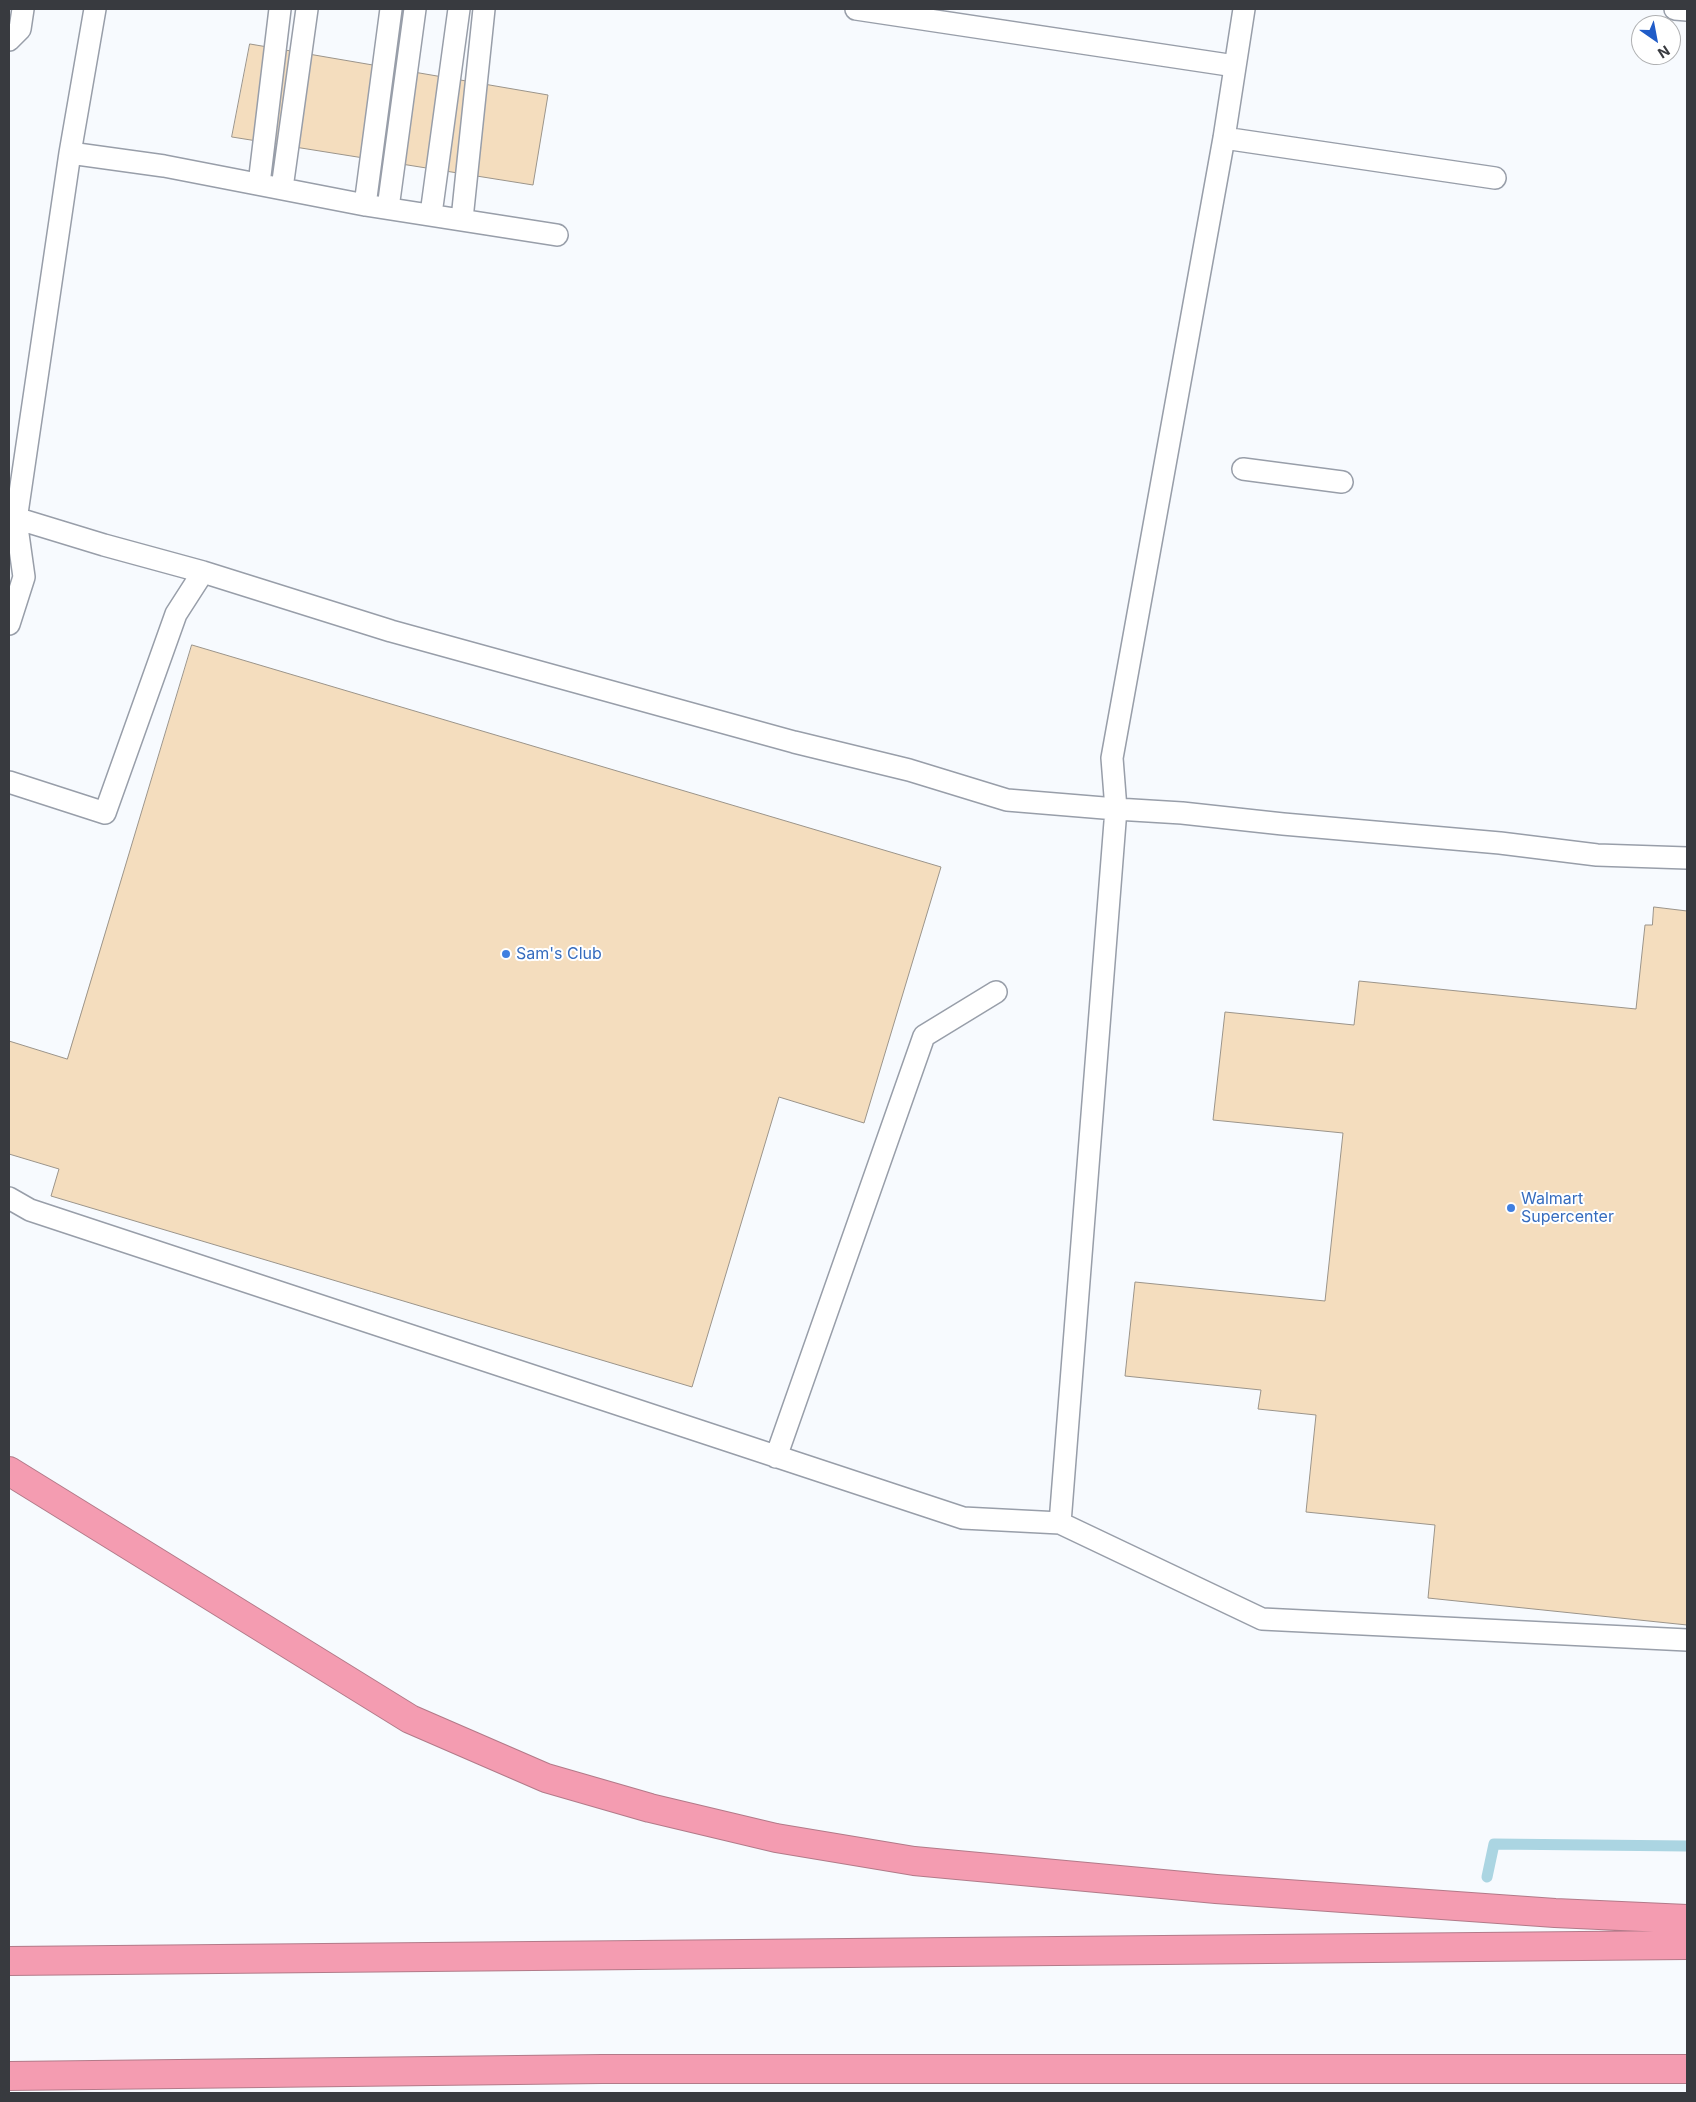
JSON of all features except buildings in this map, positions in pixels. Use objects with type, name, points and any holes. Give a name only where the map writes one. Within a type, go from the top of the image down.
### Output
[{"type":"highway","points":[[9,1471],[410,1719],[546,1778],[650,1808],[776,1838],[914,1861],[1236,1890],[1556,1913],[1687,1918]]},
{"type":"highway","points":[[9,1961],[1687,1946]]},
{"type":"highway","points":[[9,2076],[602,2070],[1687,2069]]},
{"type":"lane","points":[[9,40],[20,30],[23,9]]},
{"type":"lane","points":[[9,624],[24,577],[13,518],[70,153],[95,9]]},
{"type":"lane","points":[[259,184],[280,9]]},
{"type":"lane","points":[[282,188],[307,9]]},
{"type":"lane","points":[[365,205],[391,9]]},
{"type":"lane","points":[[388,208],[415,9]]},
{"type":"lane","points":[[431,214],[459,9]]},
{"type":"lane","points":[[462,219],[484,9]]},
{"type":"lane","points":[[856,9],[1235,66]]},
{"type":"lane","points":[[1060,1523],[1116,810],[1112,758],[1224,138],[1244,9]]},
{"type":"lane","points":[[1675,9],[1687,10]]},
{"type":"lane","points":[[1224,138],[1495,178]]},
{"type":"lane","points":[[70,153],[164,166],[365,205],[557,235]]},
{"type":"lane","points":[[1243,469],[1342,482]]},
{"type":"lane","points":[[13,518],[203,572],[391,631],[794,742],[909,770],[1008,800],[1116,810],[1182,813],[1500,843],[1598,855],[1687,858]]},
{"type":"lane","points":[[9,782],[105,813],[176,614],[203,572]]},
{"type":"lane","points":[[776,1457],[924,1036],[996,992]]},
{"type":"lane","points":[[9,1198],[30,1210],[963,1518],[1060,1523],[1262,1619],[1687,1640]]},
{"type":"waterway","points":[[1487,1877],[1494,1844],[1687,1846]]},
{"type":"place","name":"Sam's Club","points":[[506,954]]},
{"type":"place","name":"Walmart Supercenter","points":[[1511,1208]]}]
